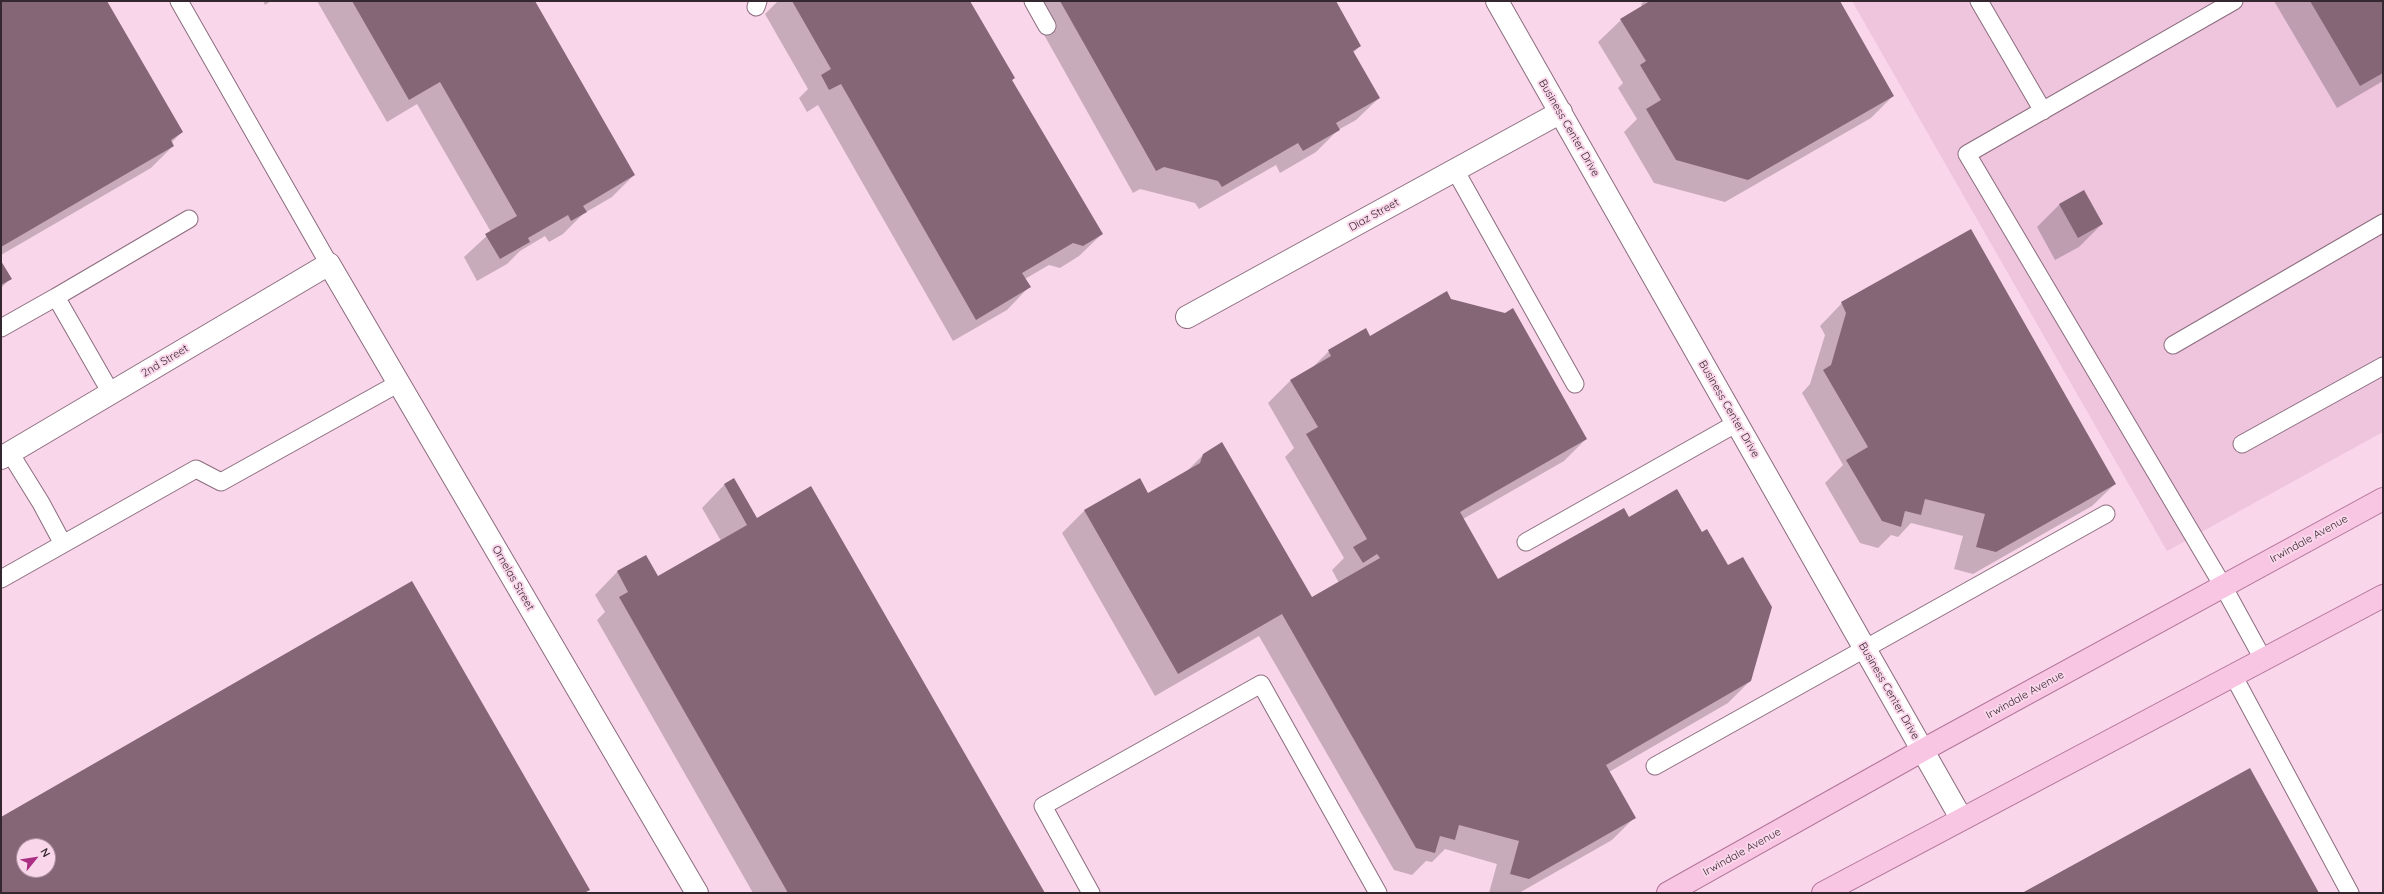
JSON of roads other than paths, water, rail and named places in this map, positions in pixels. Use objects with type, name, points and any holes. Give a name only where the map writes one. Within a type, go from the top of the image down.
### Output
[{"type":"main road","name":"Irwindale Avenue","points":[[1668,893],[1923,750],[2383,499]]},
{"type":"main road","points":[[1824,893],[1961,818],[2383,596]]},
{"type":"street","name":"Business Center Drive","points":[[1496,1],[1561,112],[1961,818]]},
{"type":"street","name":"Diaz Street","points":[[1187,317],[1561,112]]},
{"type":"street","name":"Ornelas Street","points":[[329,264],[697,893]]},
{"type":"street","name":"2nd Street","points":[[5,456],[329,264]]},
{"type":"lane","points":[[179,1],[329,264]]},
{"type":"lane","points":[[1033,1],[1047,26]]},
{"type":"lane","points":[[1979,1],[2043,111]]},
{"type":"lane","points":[[2234,1],[1967,154],[2223,586],[2264,659]]},
{"type":"lane","points":[[1455,170],[1574,384]]},
{"type":"lane","points":[[1,328],[189,219]]},
{"type":"lane","points":[[2173,345],[2383,223]]},
{"type":"lane","points":[[56,297],[111,393]]},
{"type":"lane","points":[[2242,444],[2383,366]]},
{"type":"lane","points":[[1,579],[196,469],[221,482],[399,383]]},
{"type":"lane","points":[[1526,542],[1737,423]]},
{"type":"lane","points":[[5,456],[41,503],[63,544]]},
{"type":"lane","points":[[1655,766],[2106,514]]},
{"type":"lane","points":[[2233,675],[2350,893]]},
{"type":"lane","points":[[1091,893],[1042,806],[1261,684],[1378,893]]}]
